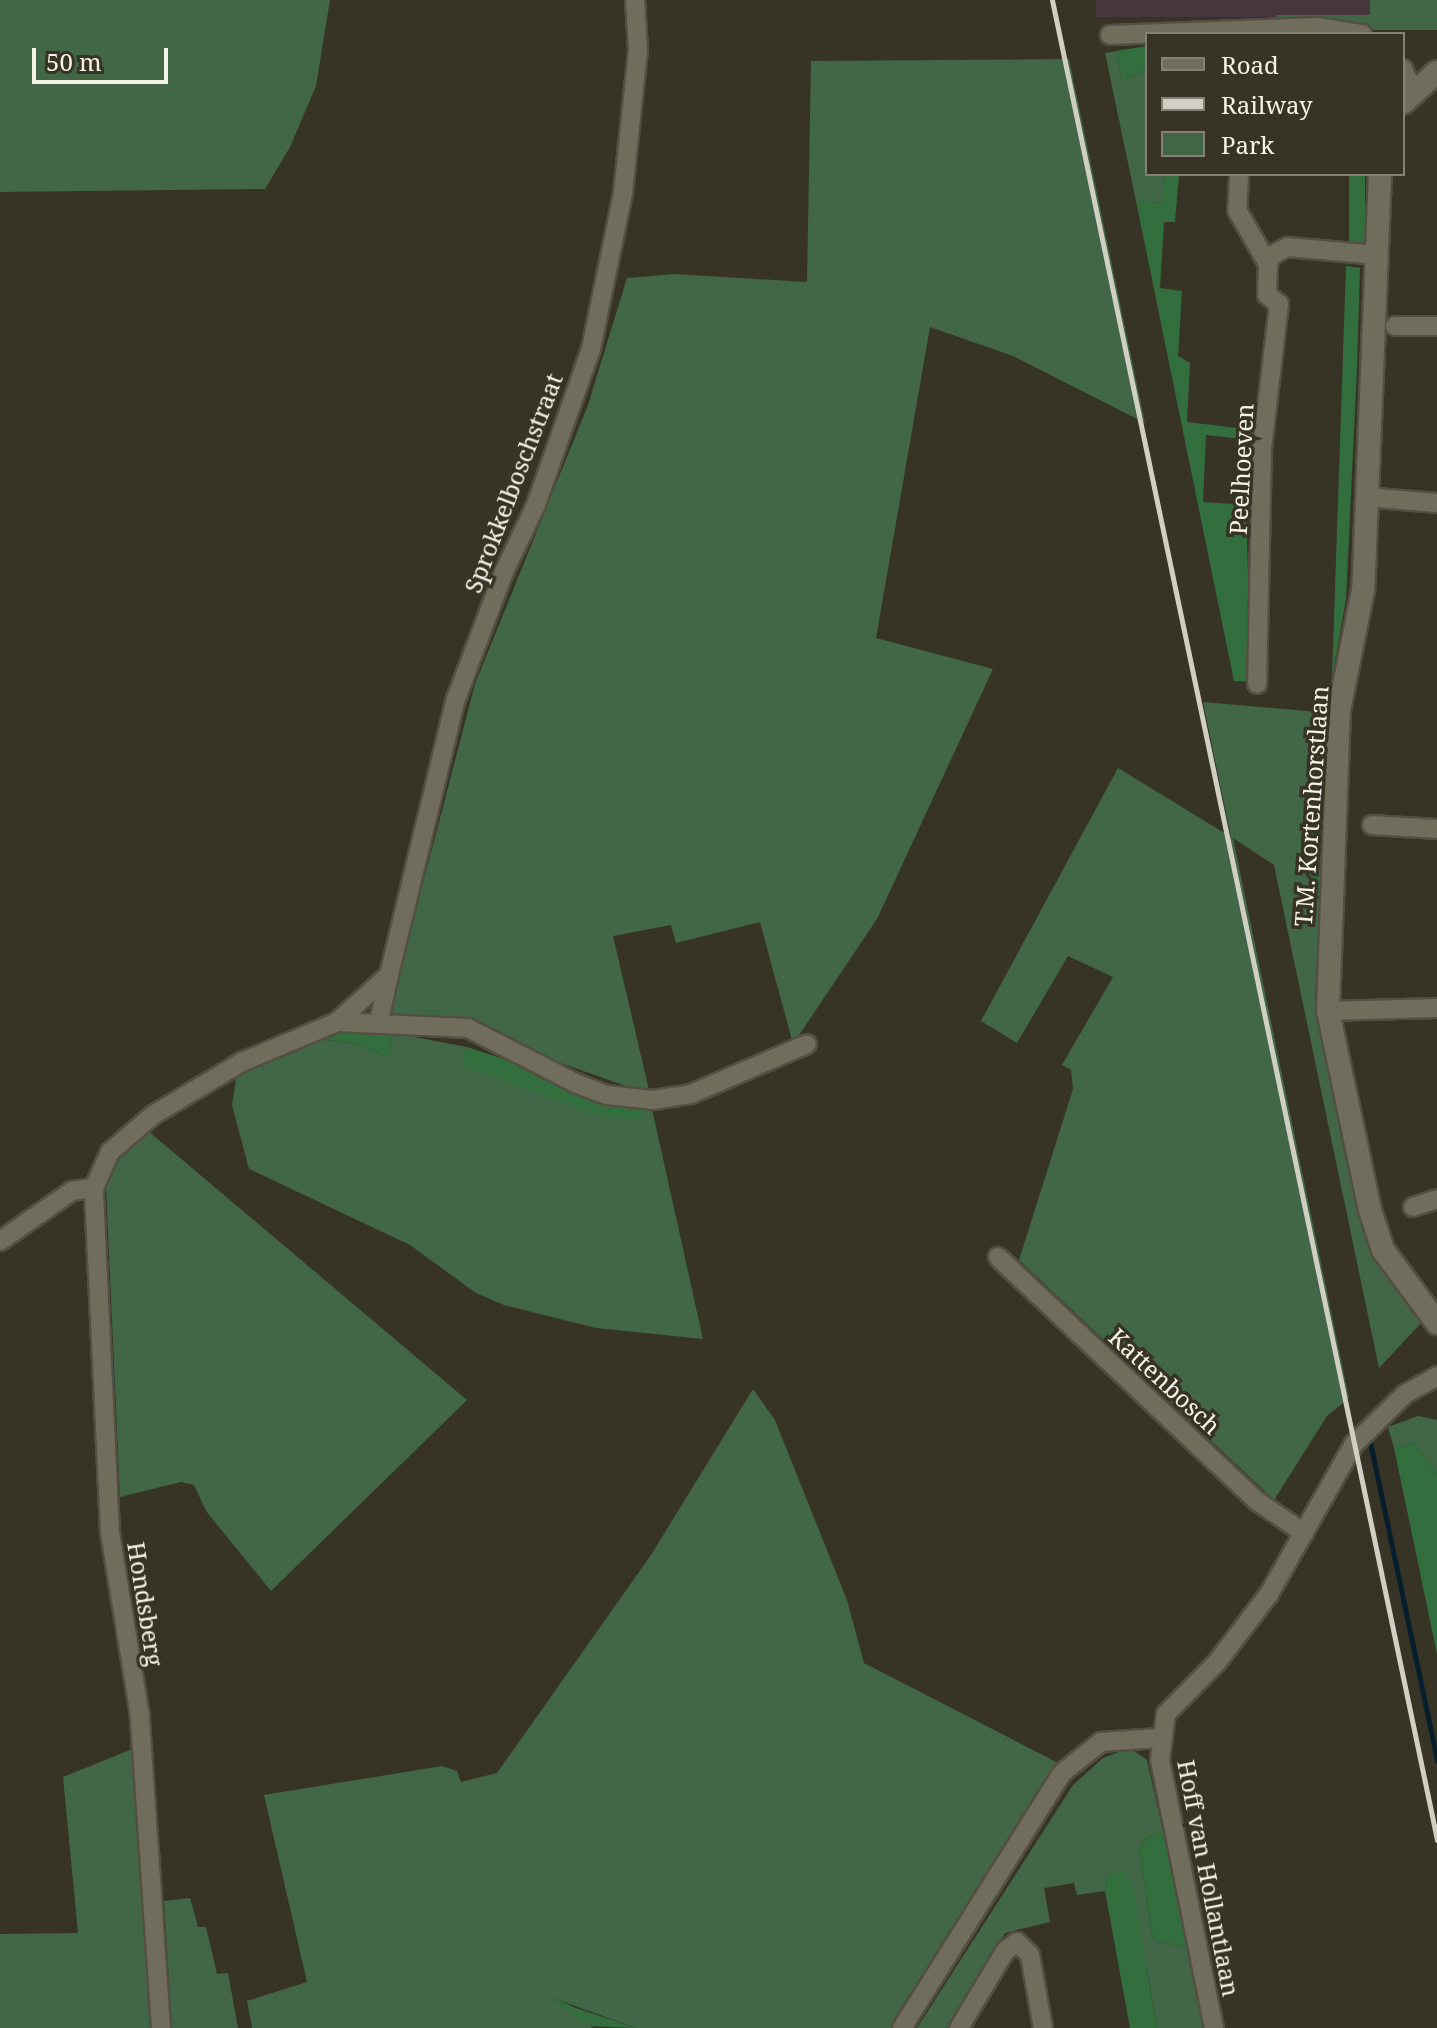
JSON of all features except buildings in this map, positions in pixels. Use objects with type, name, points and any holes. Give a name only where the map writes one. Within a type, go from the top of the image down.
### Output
[{"type":"street","name":"Sprokkelboschstraat","points":[[379,1021],[456,699],[504,572],[536,505],[591,349],[623,193],[638,50],[635,0]]},
{"type":"street","points":[[1188,32],[1317,27],[1349,32]]},
{"type":"street","points":[[1110,35],[1145,34]]},
{"type":"street","points":[[1408,97],[1437,72]]},
{"type":"street","name":"T.M. Kortenhorstlaan","points":[[1380,176],[1363,590],[1339,710],[1328,1011],[1370,1210],[1383,1250],[1437,1323]]},
{"type":"street","name":"Peelhoeven","points":[[1239,177],[1237,210],[1268,264],[1267,295],[1279,304],[1262,448],[1257,684]]},
{"type":"street","points":[[1268,264],[1272,255],[1288,247],[1377,255]]},
{"type":"street","points":[[1395,326],[1437,326]]},
{"type":"street","points":[[1366,497],[1437,503]]},
{"type":"street","points":[[1372,825],[1437,829]]},
{"type":"street","points":[[0,1241],[72,1191],[94,1188],[110,1152],[153,1115],[242,1062],[337,1022],[389,975]]},
{"type":"street","points":[[1328,1011],[1437,1008]]},
{"type":"street","points":[[337,1022],[379,1021],[468,1028],[575,1083],[607,1095],[653,1100],[691,1094],[807,1044]]},
{"type":"street","name":"Hondsberg","points":[[94,1188],[110,1532],[140,1716],[161,2028]]},
{"type":"street","points":[[1413,1207],[1437,1199]]},
{"type":"street","name":"Kattenbosch","points":[[998,1257],[1257,1501],[1304,1533]]},
{"type":"street","name":"Hoff van Hollantlaan","points":[[1214,2028],[1159,1738],[1178,1697],[1218,1661],[1252,1616],[1354,1444],[1405,1394],[1437,1376]]},
{"type":"street","name":"Hoff van Hollantlaan","points":[[902,2028],[1062,1773],[1101,1742],[1159,1738]]},
{"type":"street","points":[[959,2028],[1005,1951],[1017,1942],[1030,1955],[1043,2028]]},
{"type":"shaded area","points":[[1096,0],[1370,0],[1370,17],[1096,17]]},
{"type":"green space","points":[[0,0],[330,0],[316,86],[290,147],[265,189],[0,192]]},
{"type":"green space","points":[[1370,0],[1437,0],[1437,30],[1277,30],[1277,15],[1370,15]]},
{"type":"green space","points":[[1145,46],[1145,70],[1122,81],[1116,51]]},
{"type":"green space","points":[[1116,51],[1122,81],[1145,70],[1145,176],[1165,176],[1164,203],[1136,201],[1105,53]]},
{"type":"green space","points":[[1069,59],[1145,423],[1013,356],[930,327],[876,638],[993,669],[877,919],[793,1044],[760,922],[676,943],[671,925],[613,936],[649,1090],[643,1092],[487,1037],[388,1017],[475,684],[588,405],[627,278],[675,274],[807,282],[811,61]]},
{"type":"green space","points":[[1165,176],[1179,176],[1175,222],[1164,222],[1160,288],[1182,291],[1178,356],[1190,363],[1187,422],[1253,430],[1253,440],[1206,435],[1203,502],[1246,505],[1249,610],[1255,614],[1254,682],[1234,681],[1136,201],[1163,203]]},
{"type":"green space","points":[[1349,176],[1365,176],[1365,249],[1349,249]]},
{"type":"green space","points":[[1346,266],[1360,268],[1357,367],[1346,599],[1332,677]]},
{"type":"green space","points":[[1203,702],[1329,713],[1327,749],[1311,748],[1301,844],[1306,876],[1320,891],[1322,976],[1380,1263],[1422,1322],[1379,1368],[1274,865],[1233,838],[1349,1398],[1327,1416],[1274,1500],[1019,1260],[1073,1089],[1071,1070],[1062,1065],[1113,977],[1068,956],[1017,1043],[981,1021],[1118,768],[1231,837]]},
{"type":"green space","points":[[1311,747],[1327,749],[1320,891],[1301,862]]},
{"type":"green space","points":[[336,1027],[393,1033],[388,1057],[352,1043],[318,1039]]},
{"type":"green space","points":[[393,1033],[467,1047],[463,1066],[652,1109],[703,1339],[596,1328],[504,1305],[476,1293],[410,1245],[249,1169],[232,1105],[237,1073],[318,1039],[352,1043],[388,1057]]},
{"type":"green space","points":[[467,1047],[652,1109],[636,1119],[603,1117],[462,1066]]},
{"type":"green space","points":[[147,1130],[467,1400],[271,1591],[206,1511],[194,1485],[181,1482],[120,1497],[106,1188],[120,1154]]},
{"type":"green space","points":[[753,1389],[775,1420],[847,1600],[864,1663],[1064,1766],[898,2028],[636,2028],[550,1997],[593,2028],[252,2028],[247,2001],[307,1982],[264,1795],[442,1766],[457,1771],[461,1782],[497,1773],[651,1555]]},
{"type":"green space","points":[[1418,1416],[1437,1420],[1437,1473],[1414,1443],[1394,1448],[1388,1427]]},
{"type":"green space","points":[[1414,1443],[1437,1473],[1437,1654],[1394,1448]]},
{"type":"green space","points":[[135,1748],[150,2028],[0,2028],[0,1934],[78,1933],[63,1777]]},
{"type":"green space","points":[[1130,1748],[1147,1760],[1163,1832],[1147,1837],[1139,1848],[1153,1940],[1187,1948],[1203,2028],[1157,2028],[1147,1968],[1108,1875],[1105,1891],[1077,1895],[1074,1883],[1044,1888],[1050,1922],[1005,1933],[947,2028],[917,2028],[1073,1785],[1103,1758]]},
{"type":"green space","points":[[1163,1832],[1187,1948],[1153,1940],[1139,1848],[1147,1837]]},
{"type":"green space","points":[[1123,1870],[1132,1884],[1157,2028],[1130,2028],[1105,1891],[1108,1875]]},
{"type":"green space","points":[[190,1898],[198,1927],[206,1927],[217,1974],[228,1973],[238,2028],[172,2028],[164,1901]]},
{"type":"green space","points":[[547,1995],[576,2008],[636,2028],[589,2026]]},
{"type":"waterway","points":[[1370,1442],[1437,1761]]},
{"type":"railway","points":[[1052,0],[1437,1840]]}]
